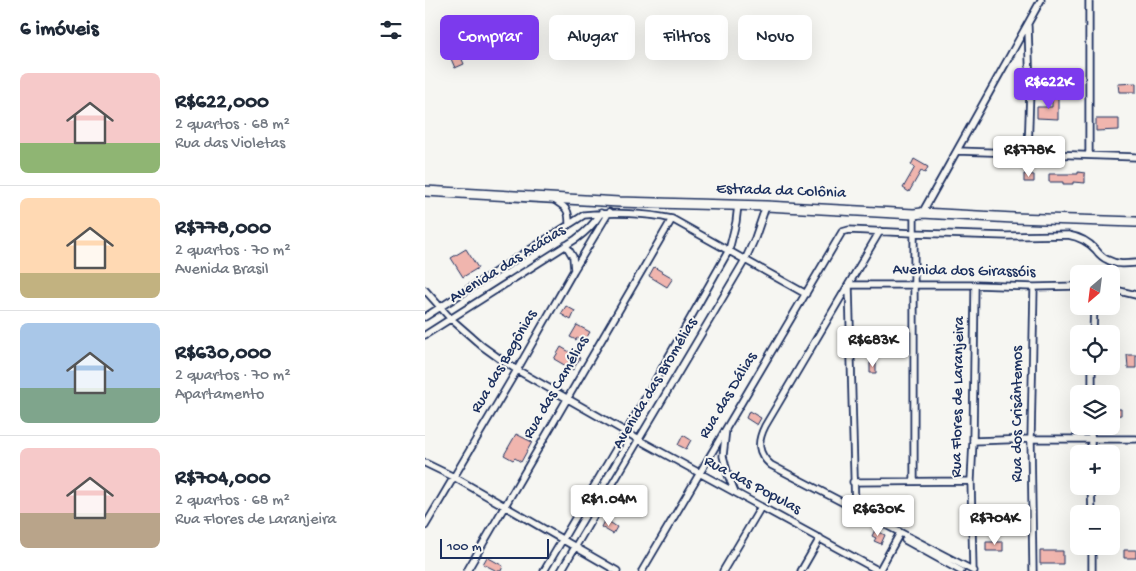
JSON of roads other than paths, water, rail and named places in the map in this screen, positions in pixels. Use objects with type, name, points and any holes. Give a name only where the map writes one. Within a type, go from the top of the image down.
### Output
[{"type":"main road","name":"Estrada da Colônia","points":[[425,191],[619,202],[766,206],[1136,222]]},
{"type":"street","points":[[914,481],[913,233],[918,214],[957,151],[1041,0]]},
{"type":"street","points":[[1089,0],[1089,155]]},
{"type":"street","points":[[1027,24],[1030,90],[1028,153]]},
{"type":"street","points":[[957,151],[1136,157]]},
{"type":"street","points":[[553,198],[564,206],[569,213],[569,224]]},
{"type":"street","name":"Avenida das Bromélias","points":[[544,571],[626,432],[729,250],[738,205]]},
{"type":"street","name":"Avenida das Bromélias","points":[[561,571],[745,260],[766,206]]},
{"type":"street","points":[[601,213],[609,212],[672,219],[806,294]]},
{"type":"street","name":"Rua das Begônias","points":[[425,526],[609,212]]},
{"type":"street","name":"Avenida das Acácias","points":[[425,317],[569,224],[585,215],[601,213]]},
{"type":"street","name":"Avenida das Acácias","points":[[425,335],[587,231],[601,213]]},
{"type":"street","name":"Rua das Camélias","points":[[467,571],[672,219]]},
{"type":"street","name":"Rua das Dálias","points":[[642,571],[840,234],[849,230],[880,231]]},
{"type":"street","points":[[961,571],[855,509],[771,465],[765,460],[759,445],[760,436],[765,426],[880,231],[1006,236],[1077,236],[1089,242],[1109,261],[1123,264],[1136,263]]},
{"type":"street","points":[[566,245],[573,257],[574,270]]},
{"type":"street","points":[[849,285],[855,509]]},
{"type":"street","name":"Avenida dos Girassóis","points":[[849,285],[1070,286]]},
{"type":"street","name":"Rua Flores de Laranjeira","points":[[973,571],[971,481],[975,285]]},
{"type":"street","name":"Rua dos Crisântemos","points":[[1033,571],[1031,439],[1034,287]]},
{"type":"street","name":"Rua das Populas","points":[[425,290],[450,318],[482,346],[517,370],[639,440],[879,571]]},
{"type":"street","points":[[1120,291],[1136,294]]},
{"type":"street","points":[[727,427],[723,456],[735,492]]},
{"type":"street","points":[[1091,435],[1091,445]]},
{"type":"street","points":[[973,440],[1136,439]]},
{"type":"street","points":[[425,463],[454,477],[617,571]]},
{"type":"street","points":[[853,482],[971,481]]},
{"type":"street","points":[[723,571],[761,507]]},
{"type":"street","points":[[900,535],[973,571]]},
{"type":"street","points":[[879,571],[900,535]]},
{"type":"street","points":[[801,571],[819,538]]},
{"type":"street","points":[[1092,555],[1092,571]]}]
